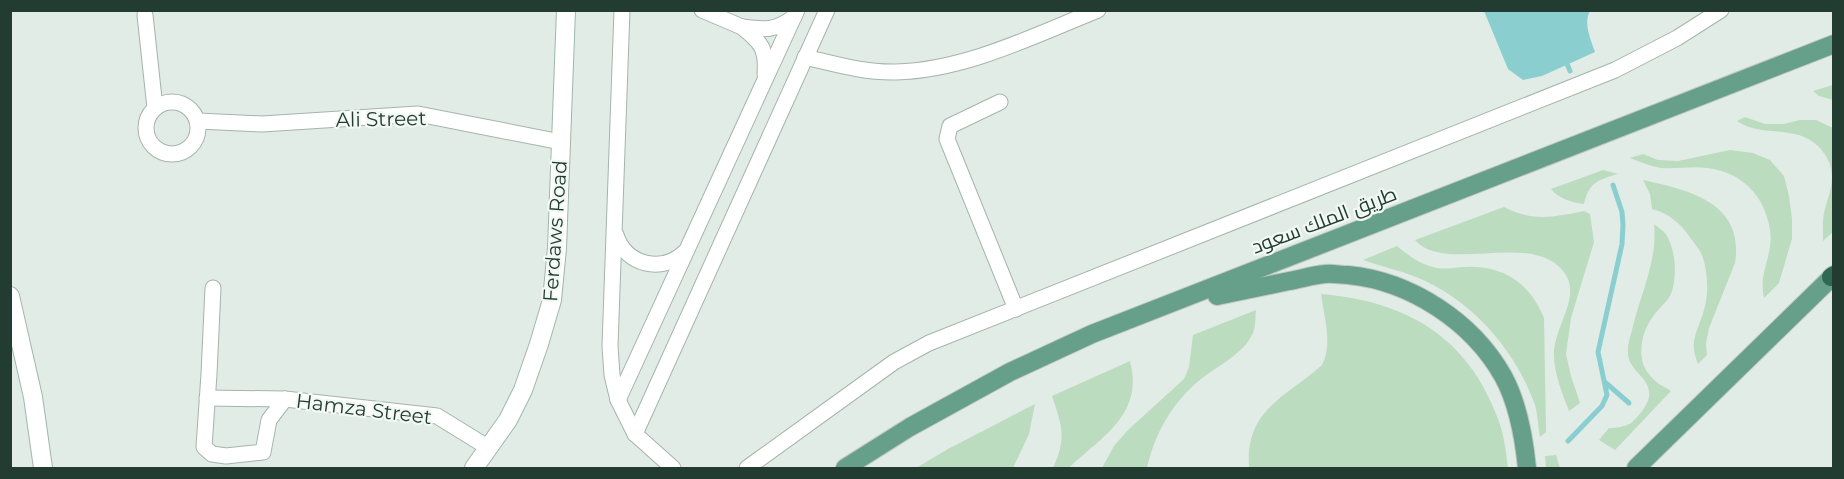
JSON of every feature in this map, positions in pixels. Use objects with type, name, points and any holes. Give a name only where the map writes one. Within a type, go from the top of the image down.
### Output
[{"type":"main road","name":"طريق الملك سعود","points":[[845,468],[910,427],[1010,372],[1092,334],[1833,44]]},
{"type":"main road","points":[[1167,306],[1326,273],[1358,276],[1390,284],[1415,295],[1470,333],[1490,354],[1505,378],[1515,407],[1525,447],[1527,468]]},
{"type":"main road","points":[[1636,468],[1833,276]]},
{"type":"street","name":"Ferdaws Road","points":[[474,468],[508,420],[523,390],[552,300],[557,248],[566,10]]},
{"type":"street","points":[[622,10],[610,346],[612,375],[618,400],[635,434],[673,468]]},
{"type":"street","points":[[702,10],[742,27],[757,39],[764,50],[765,80]]},
{"type":"street","points":[[635,434],[827,10]]},
{"type":"street","points":[[805,57],[850,68],[895,72],[939,68],[981,56],[1098,10]]},
{"type":"street","points":[[747,468],[894,362],[929,343],[1615,70],[1677,38],[1721,10]]},
{"type":"street","points":[[618,400],[795,14]]},
{"type":"street","points":[[742,27],[771,29],[783,25],[795,14]]},
{"type":"street","points":[[146,15],[156,108]]},
{"type":"street","points":[[172,102],[180,103],[194,113],[199,130],[192,145],[185,151],[168,154],[153,146],[148,139],[147,122],[150,114],[156,108],[172,102]]},
{"type":"street","points":[[999,102],[950,126],[947,139],[1016,309]]},
{"type":"street","name":"Ali Street","points":[[198,121],[262,124],[418,114],[561,142]]},
{"type":"street","points":[[614,229],[623,250],[641,262],[667,264],[678,259],[687,250]]},
{"type":"street","points":[[213,288],[204,447],[212,454],[226,456],[263,452],[269,420],[285,399]]},
{"type":"street","points":[[10,296],[33,398],[43,468]]},
{"type":"street","name":"Hamza Street","points":[[207,398],[285,399],[437,416],[489,448]]},
{"type":"green space","points":[[1833,85],[1833,100],[1819,96],[1813,91]]},
{"type":"green space","points":[[1745,117],[1765,124],[1816,120],[1833,128],[1833,232],[1823,241],[1823,217],[1832,181],[1827,157],[1819,147],[1800,135],[1758,129],[1737,121]]},
{"type":"green space","points":[[1730,150],[1753,153],[1770,160],[1784,176],[1789,196],[1792,239],[1779,283],[1764,298],[1763,280],[1770,248],[1770,230],[1763,207],[1750,188],[1741,180],[1720,170],[1701,167],[1661,168],[1630,158],[1643,154],[1658,160],[1678,161]]},
{"type":"green space","points":[[1603,170],[1618,174],[1595,183],[1584,204],[1566,200],[1551,189]]},
{"type":"green space","points":[[1643,180],[1678,189],[1710,202],[1731,226],[1736,242],[1735,263],[1709,328],[1706,344],[1707,355],[1698,364],[1694,342],[1707,297],[1706,269],[1702,255],[1682,227],[1668,216],[1652,209],[1650,194]]},
{"type":"green space","points":[[1504,207],[1524,215],[1544,217],[1584,211],[1590,214],[1594,242],[1571,318],[1566,354],[1580,403],[1569,411],[1557,376],[1554,354],[1555,342],[1570,296],[1570,285],[1565,274],[1556,264],[1540,256],[1522,253],[1444,253],[1428,249],[1415,240]]},
{"type":"green space","points":[[1654,224],[1669,239],[1674,255],[1675,273],[1670,296],[1654,315],[1645,331],[1641,354],[1645,368],[1651,377],[1671,391],[1615,450],[1599,440],[1609,428],[1631,423],[1639,415],[1649,397],[1647,385],[1632,365],[1628,350],[1654,250]]},
{"type":"green space","points":[[1397,246],[1416,260],[1431,267],[1446,269],[1474,267],[1498,271],[1517,281],[1532,297],[1544,318],[1546,432],[1540,437],[1535,405],[1516,364],[1489,328],[1473,312],[1436,287],[1410,275],[1363,260]]},
{"type":"green space","points":[[1321,294],[1380,305],[1406,315],[1430,328],[1451,345],[1470,365],[1485,390],[1500,425],[1508,468],[1249,468],[1249,448],[1261,418],[1270,407],[1322,365],[1327,339]]},
{"type":"green space","points":[[1256,310],[1254,330],[1242,349],[1194,385],[1170,412],[1154,445],[1147,468],[1102,468],[1114,446],[1128,430],[1184,379],[1189,367],[1193,335]]},
{"type":"green space","points":[[1130,361],[1133,380],[1131,396],[1126,410],[1117,423],[1069,468],[1053,468],[1060,448],[1062,432],[1052,396]]},
{"type":"green space","points":[[1035,404],[1029,434],[1013,468],[916,468],[948,449]]},
{"type":"green space","points":[[1556,455],[1560,468],[1546,468],[1545,456]]},
{"type":"water","points":[[1484,11],[1590,11],[1587,26],[1595,52],[1542,76],[1523,80],[1508,69]]},
{"type":"waterway","points":[[1565,59],[1570,71]]},
{"type":"waterway","points":[[1568,441],[1602,406],[1607,395],[1598,352],[1622,244],[1623,225],[1622,212],[1613,185]]},
{"type":"waterway","points":[[1606,383],[1629,403]]}]
